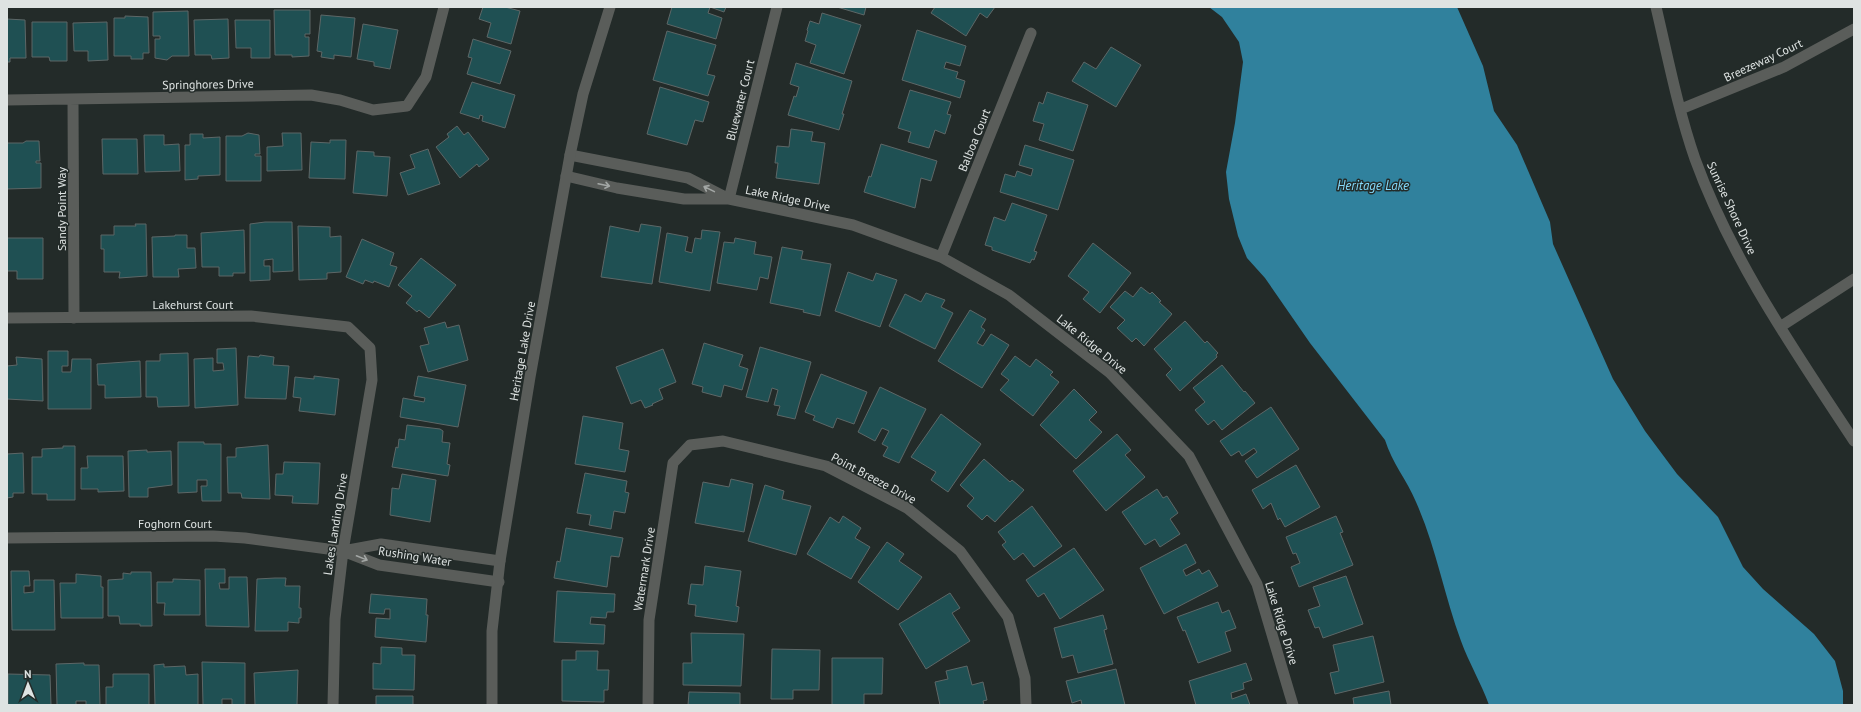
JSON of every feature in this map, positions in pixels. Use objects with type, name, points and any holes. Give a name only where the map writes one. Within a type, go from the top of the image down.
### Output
[{"type":"street","name":"Springhores Drive","points":[[7,100],[310,95],[340,100],[373,110],[407,106],[426,76],[444,7]]},
{"type":"street","name":"Heritage Lake Drive","points":[[492,705],[492,631],[500,562],[530,377],[566,176],[583,94],[610,7]]},
{"type":"street","name":"Bluewater Court","points":[[729,199],[777,7]]},
{"type":"street","name":"Sunrise Shore Drive","points":[[1656,7],[1681,110],[1695,159],[1730,240],[1780,327],[1854,441]]},
{"type":"street","name":"Breezeway Court","points":[[1681,110],[1784,67],[1854,29]]},
{"type":"street","name":"Balboa Court","points":[[941,257],[1031,33]]},
{"type":"street","name":"Sandy Point Way","points":[[73,100],[74,318]]},
{"type":"street","name":"Lake Ridge Drive","points":[[570,155],[688,178],[729,199]]},
{"type":"street","name":"Lake Ridge Drive","points":[[566,176],[617,188],[684,199],[729,199],[853,226],[941,257],[1009,295],[1110,373],[1189,456],[1257,584],[1293,705]]},
{"type":"street","points":[[1780,327],[1854,279]]},
{"type":"street","name":"Lakehurst Court","points":[[7,318],[251,316],[348,327],[370,348]]},
{"type":"street","name":"Lakes Landing Drive","points":[[333,705],[335,619],[343,551],[372,380],[370,348]]},
{"type":"street","name":"Point Breeze Drive","points":[[690,445],[723,441],[826,466],[907,508],[960,551],[1008,617],[1025,678],[1026,705]]},
{"type":"street","name":"Watermark Drive","points":[[648,705],[649,620],[673,463],[690,445]]},
{"type":"street","name":"Foghorn Court","points":[[7,538],[213,536],[245,538],[343,551]]},
{"type":"street","name":"Rushing Water","points":[[343,551],[382,544],[500,562]]},
{"type":"street","name":"Rushing Water","points":[[343,551],[379,565],[498,582]]},
{"type":"water","name":"Heritage Lake","points":[[1209,7],[1457,7],[1483,66],[1494,111],[1517,145],[1550,222],[1553,244],[1613,379],[1645,431],[1677,474],[1718,517],[1743,567],[1763,589],[1814,634],[1835,661],[1843,691],[1843,705],[1489,705],[1461,641],[1423,519],[1385,440],[1310,343],[1265,278],[1247,258],[1238,236],[1229,199],[1226,172],[1235,123],[1243,62],[1239,42],[1222,17]]},
{"type":"building","points":[[483,7],[505,7],[520,11],[511,44],[487,37],[491,23],[479,19]]},
{"type":"building","points":[[672,7],[710,7],[708,13],[722,18],[716,39],[667,24]]},
{"type":"building","points":[[710,7],[726,7],[724,12]]},
{"type":"building","points":[[837,7],[866,7],[864,15]]},
{"type":"building","points":[[935,7],[995,7],[987,18],[980,13],[966,36],[931,13]]},
{"type":"building","points":[[274,10],[310,10],[310,34],[305,34],[305,37],[309,37],[309,56],[292,57],[292,55],[275,55]]},
{"type":"building","points":[[188,11],[189,56],[172,56],[167,60],[155,58],[155,39],[160,39],[160,36],[153,36],[153,12]]},
{"type":"building","points":[[822,13],[861,25],[844,74],[810,63],[816,45],[805,41],[807,30],[810,21],[819,24]]},
{"type":"building","points":[[321,15],[355,18],[351,57],[334,55],[334,59],[321,57],[322,52],[317,51]]},
{"type":"building","points":[[125,16],[148,17],[149,53],[143,53],[143,59],[131,59],[131,56],[114,56],[114,18],[125,18]]},
{"type":"building","points":[[7,19],[25,20],[26,58],[10,58],[10,62],[7,62]]},
{"type":"building","points":[[228,19],[229,58],[212,59],[211,55],[195,55],[194,20]]},
{"type":"building","points":[[235,20],[270,20],[270,58],[251,58],[251,48],[236,48]]},
{"type":"building","points":[[32,22],[67,22],[67,61],[50,61],[49,57],[32,57]]},
{"type":"building","points":[[107,22],[108,60],[88,61],[88,51],[74,51],[73,23]]},
{"type":"building","points":[[363,24],[398,30],[390,69],[374,66],[374,62],[357,59]]},
{"type":"building","points":[[917,30],[966,46],[960,66],[946,62],[944,68],[958,72],[956,78],[965,81],[960,98],[902,80]]},
{"type":"building","points":[[667,31],[716,45],[707,74],[715,76],[708,96],[653,80]]},
{"type":"building","points":[[473,39],[511,51],[500,84],[467,74],[472,58],[468,57]]},
{"type":"building","points":[[1111,47],[1141,65],[1116,107],[1072,81],[1084,62],[1096,69]]},
{"type":"building","points":[[796,63],[852,81],[842,114],[844,114],[839,130],[788,115],[794,96],[796,97],[799,87],[790,84]]},
{"type":"building","points":[[472,82],[515,95],[505,128],[482,121],[483,116],[480,115],[479,119],[460,113]]},
{"type":"building","points":[[660,87],[709,102],[703,122],[695,120],[687,145],[647,134]]},
{"type":"building","points":[[910,90],[951,102],[947,114],[951,115],[945,134],[935,130],[929,148],[908,142],[911,132],[898,128]]},
{"type":"building","points":[[1047,92],[1088,105],[1073,151],[1039,140],[1044,124],[1033,121],[1039,102],[1043,104]]},
{"type":"building","points":[[457,126],[464,135],[468,132],[489,159],[479,167],[477,164],[460,178],[436,147],[449,137],[447,134]]},
{"type":"building","points":[[791,129],[813,132],[811,141],[825,143],[819,184],[776,178],[778,163],[775,163],[777,146],[789,147]]},
{"type":"building","points":[[248,133],[259,135],[260,154],[255,154],[255,156],[261,156],[261,181],[226,181],[226,136],[242,136]]},
{"type":"building","points":[[282,133],[301,133],[302,170],[267,171],[267,147],[283,146]]},
{"type":"building","points":[[190,134],[203,134],[203,138],[220,137],[220,175],[198,176],[198,179],[185,180],[185,145],[190,145]]},
{"type":"building","points":[[144,135],[164,135],[164,145],[179,144],[180,171],[145,172]]},
{"type":"building","points":[[102,139],[137,139],[138,174],[103,174]]},
{"type":"building","points":[[330,140],[346,140],[345,179],[309,178],[311,142],[330,143]]},
{"type":"building","points":[[26,141],[39,141],[40,161],[36,161],[36,163],[41,163],[41,188],[7,189],[7,143],[23,143]]},
{"type":"building","points":[[881,144],[937,161],[931,181],[921,178],[915,208],[864,192],[869,176],[871,177]]},
{"type":"building","points":[[1025,145],[1074,160],[1058,210],[1000,192],[1005,174],[1015,177],[1017,171],[1031,176],[1033,169],[1019,165]]},
{"type":"building","points":[[428,149],[440,184],[408,195],[400,173],[415,168],[410,155]]},
{"type":"building","points":[[357,151],[374,152],[374,156],[390,157],[387,196],[353,193]]},
{"type":"building","points":[[1012,203],[1047,215],[1034,251],[1037,252],[1034,260],[1032,259],[1030,263],[992,250],[992,247],[985,245],[994,217],[1005,221]]},
{"type":"building","points":[[265,222],[292,222],[293,271],[273,272],[273,259],[264,260],[264,266],[270,266],[270,280],[250,281],[250,224]]},
{"type":"building","points":[[135,224],[146,224],[147,276],[119,278],[120,272],[104,272],[104,249],[101,249],[101,235],[114,235],[114,226],[136,226]]},
{"type":"building","points":[[641,224],[661,227],[652,284],[601,277],[610,226],[639,232]]},
{"type":"building","points":[[298,226],[330,227],[330,237],[341,236],[341,272],[327,273],[327,279],[299,280]]},
{"type":"building","points":[[244,230],[245,273],[233,273],[233,276],[219,276],[219,267],[202,267],[201,233]]},
{"type":"building","points":[[702,230],[720,232],[710,291],[659,282],[667,233],[688,237],[685,251],[692,253],[695,238],[701,239]]},
{"type":"building","points":[[187,235],[187,248],[195,248],[196,268],[178,269],[179,277],[153,277],[152,237]]},
{"type":"building","points":[[7,238],[43,238],[43,279],[17,279],[17,271],[7,271]]},
{"type":"building","points":[[735,238],[756,242],[754,254],[772,257],[768,279],[760,277],[757,290],[717,283],[724,242],[734,243]]},
{"type":"building","points":[[362,239],[394,253],[390,265],[397,267],[389,287],[374,281],[373,283],[365,280],[363,284],[346,277]]},
{"type":"building","points":[[1093,243],[1131,273],[1100,313],[1083,299],[1089,292],[1068,276]]},
{"type":"building","points":[[782,247],[803,251],[801,259],[831,264],[820,316],[803,312],[804,310],[770,303]]},
{"type":"building","points":[[421,258],[456,285],[429,318],[419,310],[417,312],[406,303],[412,296],[398,285]]},
{"type":"building","points":[[848,272],[873,281],[876,273],[897,280],[880,327],[835,311]]},
{"type":"building","points":[[1141,287],[1150,294],[1152,292],[1161,301],[1159,302],[1172,314],[1144,346],[1136,338],[1132,342],[1117,328],[1125,320],[1110,307],[1125,291],[1133,297]]},
{"type":"building","points":[[926,293],[945,300],[941,307],[953,313],[935,349],[889,326],[905,294],[921,302]]},
{"type":"building","points":[[970,310],[986,319],[981,327],[985,330],[977,343],[983,346],[991,334],[1009,345],[982,388],[938,361]]},
{"type":"building","points":[[1185,321],[1205,343],[1207,341],[1218,353],[1216,355],[1217,357],[1180,391],[1166,375],[1172,369],[1154,349]]},
{"type":"building","points":[[445,322],[447,328],[459,325],[468,360],[428,372],[420,346],[429,344],[424,328]]},
{"type":"building","points":[[704,343],[743,355],[739,366],[748,369],[742,390],[724,385],[721,397],[702,392],[703,387],[692,384]]},
{"type":"building","points":[[760,347],[811,362],[795,419],[777,415],[780,406],[774,405],[778,390],[772,388],[768,402],[746,397]]},
{"type":"building","points":[[236,348],[238,405],[195,408],[194,359],[213,358],[213,371],[224,370],[223,363],[217,363],[217,349]]},
{"type":"building","points":[[663,349],[676,382],[659,389],[663,399],[652,404],[653,405],[645,408],[641,400],[631,404],[616,367]]},
{"type":"building","points":[[48,351],[68,351],[68,366],[62,366],[62,372],[71,372],[72,359],[91,359],[91,409],[48,409]]},
{"type":"building","points":[[188,353],[189,406],[158,407],[157,397],[146,397],[146,361],[160,361],[160,354]]},
{"type":"building","points":[[260,355],[274,357],[273,365],[289,366],[286,399],[245,398],[248,356],[259,357]]},
{"type":"building","points":[[1015,356],[1030,367],[1036,359],[1053,372],[1050,375],[1059,382],[1033,416],[1000,390],[1009,380],[1001,374]]},
{"type":"building","points":[[16,357],[42,359],[43,401],[7,399],[7,366],[17,365]]},
{"type":"building","points":[[140,361],[141,397],[105,398],[105,385],[98,385],[97,364]]},
{"type":"building","points":[[1222,365],[1255,403],[1222,430],[1214,420],[1208,425],[1195,410],[1205,402],[1193,388]]},
{"type":"building","points":[[821,374],[867,392],[854,424],[837,418],[833,428],[813,420],[815,416],[805,412]]},
{"type":"building","points":[[314,376],[339,379],[335,415],[299,411],[301,398],[293,397],[295,377],[314,379]]},
{"type":"building","points":[[418,376],[466,385],[458,427],[400,417],[403,398],[424,402],[425,398],[414,396]]},
{"type":"building","points":[[880,387],[926,409],[899,463],[883,456],[888,447],[882,444],[889,431],[882,428],[875,441],[858,432]]},
{"type":"building","points":[[1074,389],[1097,412],[1089,420],[1102,432],[1076,459],[1040,425]]},
{"type":"building","points":[[1271,407],[1299,449],[1257,478],[1245,461],[1257,452],[1254,448],[1242,456],[1239,451],[1231,456],[1220,441]]},
{"type":"building","points":[[941,414],[981,444],[948,492],[931,480],[936,472],[911,457]]},
{"type":"building","points":[[583,416],[623,423],[619,449],[629,451],[625,472],[575,464]]},
{"type":"building","points":[[407,425],[440,429],[443,431],[442,442],[450,443],[447,464],[450,465],[448,476],[392,467],[396,447],[398,448],[399,439],[405,440]]},
{"type":"building","points":[[1117,434],[1131,450],[1125,455],[1145,477],[1106,511],[1073,471]]},
{"type":"building","points":[[178,442],[204,442],[204,444],[221,444],[221,501],[202,501],[201,486],[207,486],[207,480],[197,480],[197,492],[178,493]]},
{"type":"building","points":[[268,445],[270,499],[242,498],[241,493],[228,493],[227,457],[236,457],[236,448]]},
{"type":"building","points":[[63,446],[75,446],[75,500],[47,500],[47,494],[32,494],[32,457],[42,457],[42,449],[63,448]]},
{"type":"building","points":[[147,450],[147,452],[171,451],[172,485],[148,488],[148,497],[129,497],[128,451]]},
{"type":"building","points":[[23,453],[24,493],[13,493],[13,497],[7,498],[7,454]]},
{"type":"building","points":[[87,456],[123,456],[124,491],[98,492],[98,489],[81,489],[81,468],[88,468]]},
{"type":"building","points":[[984,459],[1010,482],[1012,480],[1024,490],[995,522],[987,515],[982,520],[967,506],[974,498],[960,485]]},
{"type":"building","points":[[284,462],[320,463],[318,504],[292,503],[293,496],[275,495],[276,474],[283,474]]},
{"type":"building","points":[[1296,465],[1320,507],[1285,527],[1280,518],[1278,520],[1271,503],[1263,509],[1252,490]]},
{"type":"building","points":[[585,473],[627,481],[625,492],[629,493],[625,513],[614,511],[611,529],[589,525],[591,515],[577,513]]},
{"type":"building","points":[[402,474],[436,480],[430,522],[390,515],[392,488],[399,489]]},
{"type":"building","points":[[731,479],[753,484],[744,532],[695,523],[703,482],[729,487]]},
{"type":"building","points":[[765,485],[784,491],[782,499],[811,506],[796,555],[748,541]]},
{"type":"building","points":[[1157,489],[1163,498],[1167,496],[1178,513],[1170,519],[1180,534],[1160,547],[1155,539],[1145,545],[1122,512]]},
{"type":"building","points":[[1032,506],[1062,546],[1034,567],[1023,553],[1014,560],[1002,545],[1006,542],[998,532]]},
{"type":"building","points":[[843,516],[861,528],[855,538],[870,547],[851,579],[807,554],[830,517],[839,523]]},
{"type":"building","points":[[1336,516],[1343,532],[1340,533],[1353,565],[1299,587],[1291,567],[1300,563],[1296,553],[1293,554],[1286,537]]},
{"type":"building","points":[[566,528],[623,538],[619,557],[611,556],[607,587],[554,578],[557,561],[560,562]]},
{"type":"building","points":[[887,542],[904,554],[899,561],[922,577],[898,610],[858,582]]},
{"type":"building","points":[[1186,544],[1196,563],[1183,570],[1186,576],[1199,569],[1202,574],[1209,570],[1218,586],[1164,614],[1140,568]]},
{"type":"building","points":[[1074,548],[1104,590],[1060,619],[1044,593],[1038,597],[1026,580]]},
{"type":"building","points":[[705,566],[741,571],[736,606],[739,607],[737,622],[695,616],[696,605],[688,604],[691,584],[703,585]]},
{"type":"building","points":[[205,569],[225,569],[225,583],[219,583],[220,589],[229,589],[229,577],[247,577],[249,627],[206,626]]},
{"type":"building","points":[[11,571],[29,571],[30,586],[24,586],[24,593],[34,592],[34,580],[54,580],[55,630],[12,630]]},
{"type":"building","points":[[131,572],[151,572],[152,626],[140,626],[140,624],[120,624],[119,616],[108,616],[108,580],[123,579],[123,573],[131,574]]},
{"type":"building","points":[[76,574],[101,576],[101,587],[103,587],[103,618],[61,618],[60,583],[76,583]]},
{"type":"building","points":[[1346,576],[1363,624],[1323,638],[1319,627],[1315,628],[1308,610],[1320,606],[1313,587]]},
{"type":"building","points":[[286,578],[285,586],[300,586],[299,608],[301,608],[301,618],[299,618],[299,623],[288,622],[288,631],[255,631],[257,579]]},
{"type":"building","points":[[173,579],[200,580],[200,615],[164,615],[165,603],[157,603],[157,582],[173,582]]},
{"type":"building","points":[[557,591],[615,594],[614,612],[607,612],[606,618],[591,617],[590,624],[605,625],[604,644],[554,642]]},
{"type":"building","points":[[950,593],[960,608],[952,613],[970,641],[926,669],[899,624]]},
{"type":"building","points":[[371,594],[427,599],[426,615],[428,615],[426,642],[375,637],[376,618],[390,619],[390,609],[385,609],[384,614],[369,613]]},
{"type":"building","points":[[1218,602],[1222,613],[1229,610],[1236,628],[1225,632],[1231,651],[1198,663],[1185,630],[1183,631],[1177,617]]},
{"type":"building","points":[[1103,615],[1107,629],[1104,630],[1113,664],[1078,673],[1073,655],[1062,658],[1054,628]]},
{"type":"building","points":[[691,633],[744,634],[741,686],[683,685],[683,663],[692,663]]},
{"type":"building","points":[[1373,636],[1384,682],[1335,694],[1330,673],[1339,671],[1333,645]]},
{"type":"building","points":[[381,647],[402,648],[402,655],[415,655],[414,690],[373,689],[373,663],[381,664]]},
{"type":"building","points":[[772,649],[820,650],[819,690],[793,690],[793,699],[771,699]]},
{"type":"building","points":[[576,651],[598,651],[597,670],[609,670],[608,690],[604,690],[604,702],[562,701],[562,660],[576,660]]},
{"type":"building","points":[[832,658],[883,658],[882,694],[864,694],[864,705],[832,705]]},
{"type":"building","points":[[202,662],[245,663],[245,705],[232,705],[232,699],[222,699],[222,705],[203,705]]},
{"type":"building","points":[[84,663],[84,665],[99,665],[100,705],[86,705],[86,701],[76,701],[76,705],[57,705],[56,664]]},
{"type":"building","points":[[1246,663],[1252,680],[1243,683],[1244,689],[1231,693],[1232,699],[1246,694],[1250,705],[1196,705],[1189,681]]},
{"type":"building","points":[[164,664],[164,667],[185,666],[186,675],[198,674],[198,705],[155,705],[154,665]]},
{"type":"building","points":[[967,666],[972,685],[983,682],[987,700],[983,701],[984,705],[940,705],[935,682],[948,679],[946,671]]},
{"type":"building","points":[[1116,669],[1125,705],[1082,705],[1081,700],[1072,703],[1066,681]]},
{"type":"building","points":[[298,670],[297,705],[255,705],[254,673]]},
{"type":"building","points":[[8,674],[50,675],[51,705],[8,705]]},
{"type":"building","points":[[113,674],[149,674],[149,705],[106,705],[106,687],[113,687]]},
{"type":"building","points":[[1389,691],[1391,705],[1354,705],[1353,698]]},
{"type":"building","points":[[689,692],[740,693],[740,705],[688,705]]},
{"type":"building","points":[[376,696],[413,696],[413,705],[376,705]]}]
